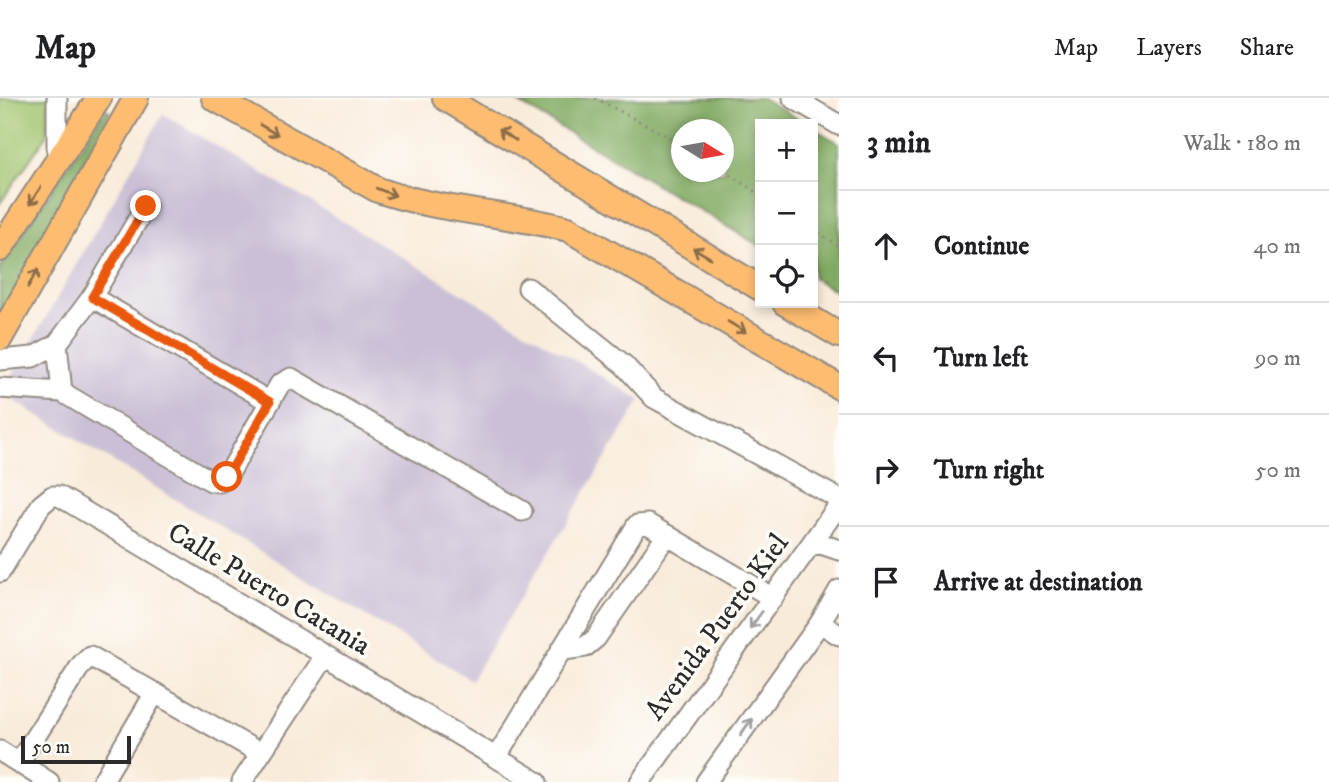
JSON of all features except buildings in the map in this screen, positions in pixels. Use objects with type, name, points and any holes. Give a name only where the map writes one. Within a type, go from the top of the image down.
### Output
[{"type":"main road","points":[[0,248],[99,98]]},
{"type":"main road","points":[[0,338],[136,98]]},
{"type":"main road","points":[[214,98],[378,190],[400,197],[524,218],[568,229],[839,387]]},
{"type":"main road","points":[[445,98],[755,285]]},
{"type":"main road","points":[[793,308],[839,335]]},
{"type":"street","points":[[57,98],[57,162]]},
{"type":"street","points":[[793,98],[835,116]]},
{"type":"street","points":[[0,360],[33,357],[57,344],[92,297],[146,206]]},
{"type":"street","points":[[528,288],[624,365],[654,398],[839,499]]},
{"type":"street","points":[[92,297],[270,402]]},
{"type":"street","points":[[57,344],[62,392]]},
{"type":"street","points":[[0,388],[62,392],[216,482],[227,477],[283,380],[295,380],[522,511]]},
{"type":"street","name":"Calle Puerto Catania","points":[[0,572],[41,505],[52,496],[59,496],[537,782]]},
{"type":"street","name":"Avenida Puerto Kiel","points":[[640,782],[839,505]]},
{"type":"street","points":[[496,758],[564,650],[637,525],[648,524],[773,598]]},
{"type":"street","points":[[564,650],[585,647],[596,638],[667,535]]},
{"type":"street","points":[[812,545],[821,544],[839,550]]},
{"type":"street","points":[[716,779],[839,590]]},
{"type":"street","points":[[820,623],[839,635]]},
{"type":"street","points":[[19,762],[81,665],[90,656],[260,753]]},
{"type":"street","points":[[242,782],[325,656]]},
{"type":"street","points":[[102,782],[155,693]]},
{"type":"street","points":[[0,751],[49,782]]},
{"type":"path","points":[[596,98],[671,139]]},
{"type":"path","points":[[734,178],[755,192]]},
{"type":"path","points":[[818,232],[839,246]]},
{"type":"shaded area","points":[[163,114],[641,400],[471,680],[11,399],[0,397]]},
{"type":"green space","points":[[0,98],[49,98],[47,135],[0,203]]},
{"type":"green space","points":[[511,98],[762,98],[798,119],[755,119],[755,243]]},
{"type":"green space","points":[[106,109],[110,112],[0,321],[0,268]]},
{"type":"green space","points":[[818,131],[839,143],[839,293],[818,281]]},
{"type":"route","points":[[146,206],[92,297],[270,402],[227,477]]}]
